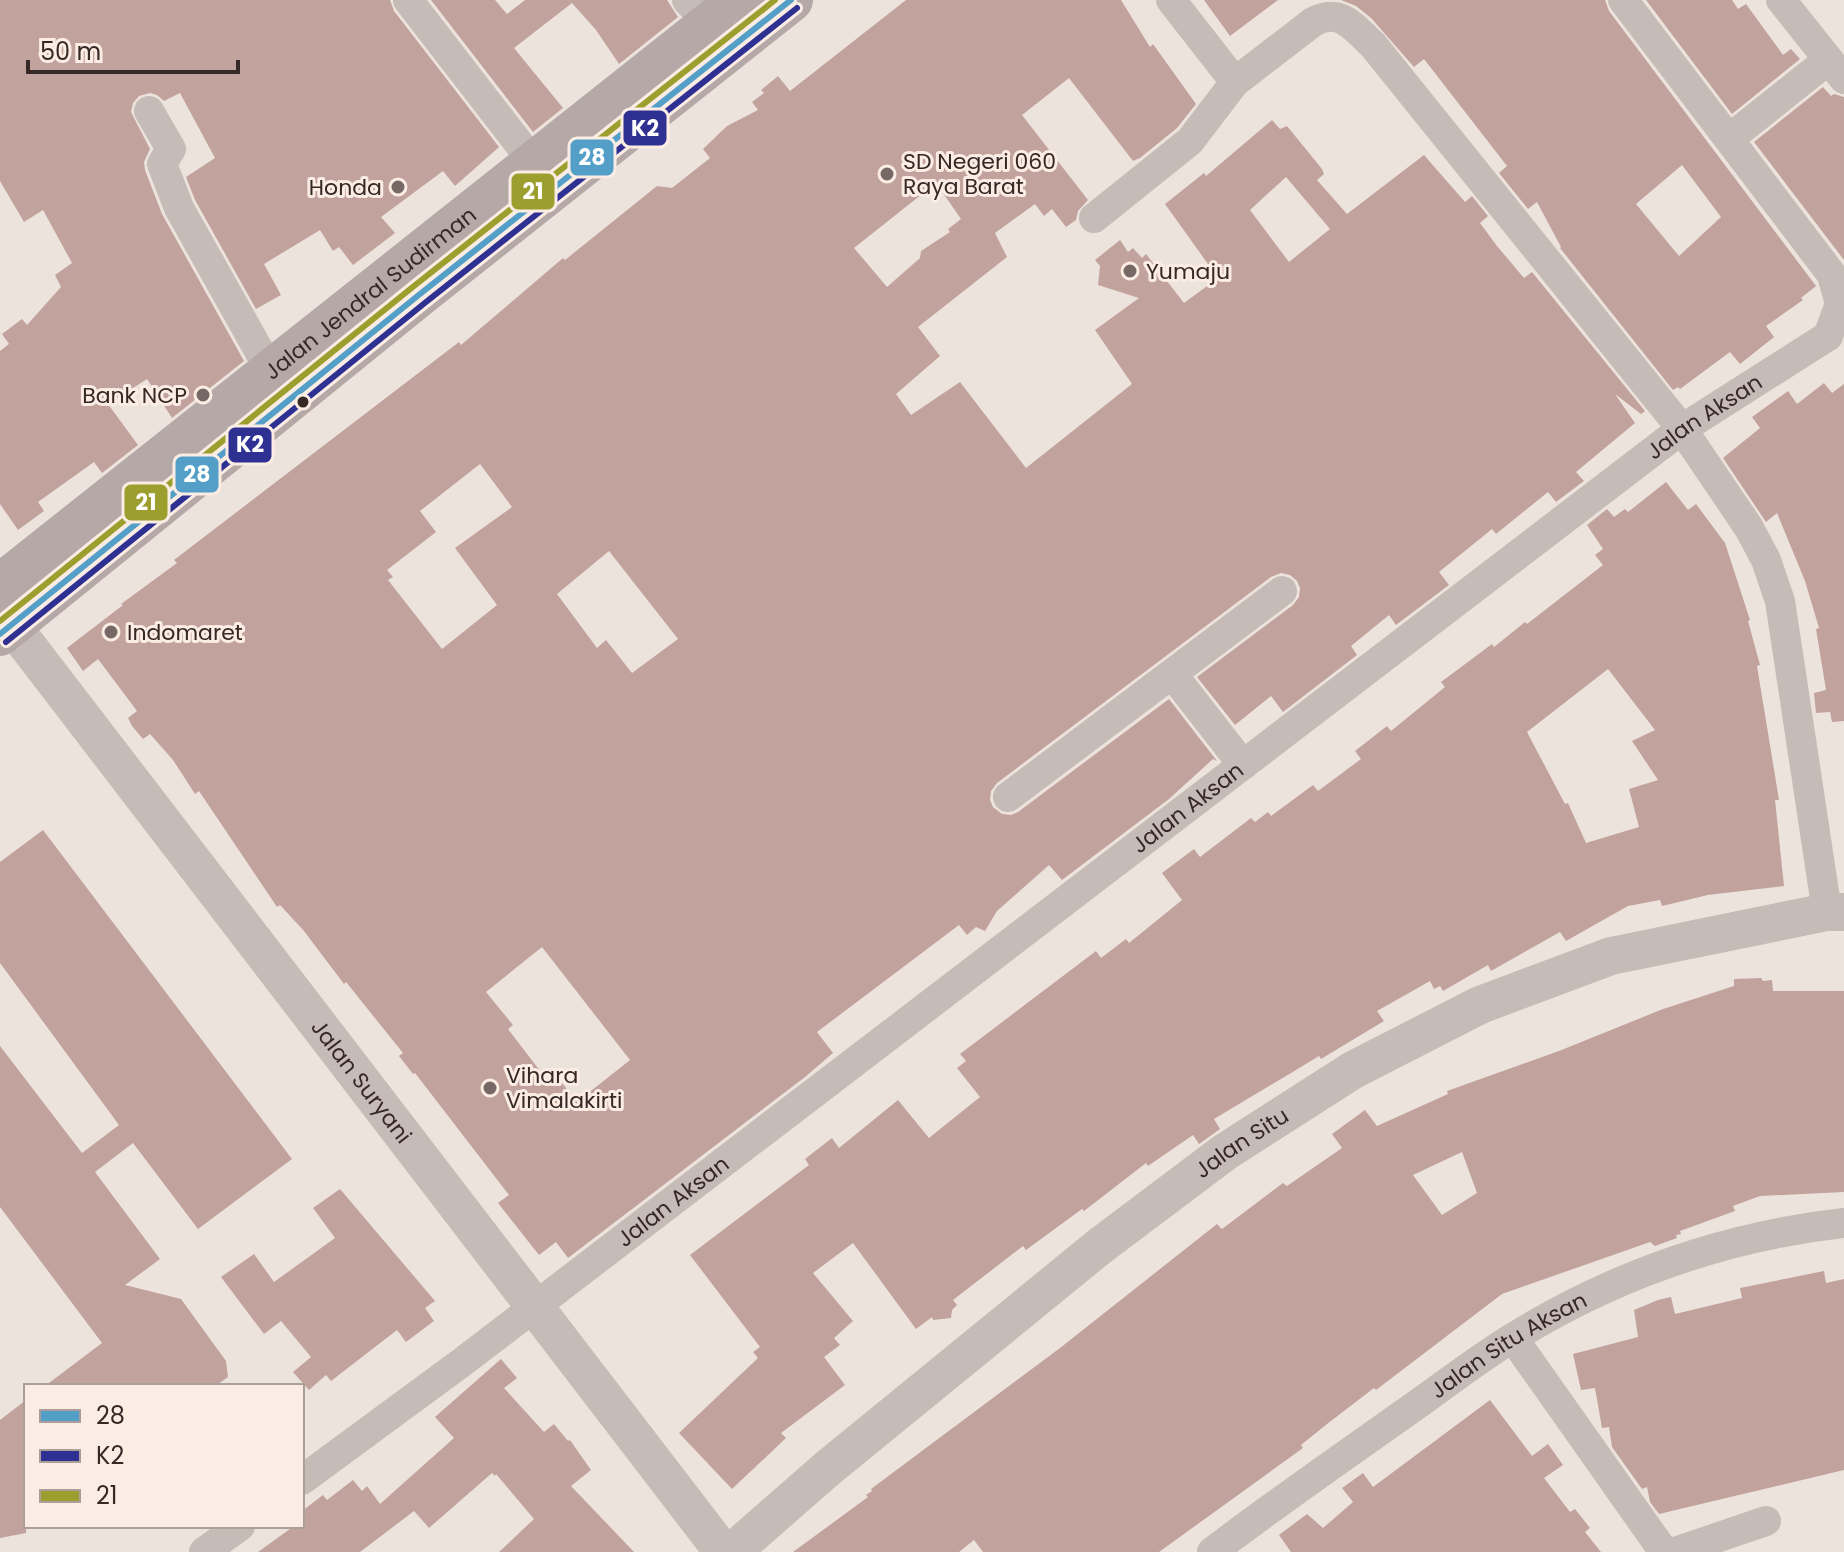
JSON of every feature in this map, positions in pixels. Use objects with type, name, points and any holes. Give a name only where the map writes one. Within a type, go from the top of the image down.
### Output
[{"type":"main road","name":"Jalan Jendral Sudirman","points":[[3,614],[420,294],[791,0]]},
{"type":"main road","name":"Jalan Jendral Sudirman","points":[[3,614],[271,372],[534,163],[712,8]]},
{"type":"street","points":[[408,0],[534,163]]},
{"type":"street","points":[[1171,0],[1235,82]]},
{"type":"street","points":[[1623,0],[1832,275],[1840,304],[1836,347]]},
{"type":"street","points":[[1729,139],[1836,70],[1781,0]]},
{"type":"street","points":[[1094,218],[1190,141],[1235,82],[1313,22],[1325,15],[1344,18],[1373,45],[1682,429],[1749,528],[1766,560],[1780,601],[1836,912]]},
{"type":"street","points":[[149,111],[171,149],[162,164],[179,208],[271,372]]},
{"type":"street","name":"Jalan Aksan","points":[[304,1478],[1682,429],[1836,347]]},
{"type":"street","points":[[1008,797],[1282,591]]},
{"type":"street","name":"Jalan Suryani","points":[[3,614],[723,1552]]},
{"type":"street","points":[[1173,675],[1243,765]]},
{"type":"street","name":"Jalan Situ","points":[[732,1552],[828,1468],[1100,1246],[1225,1152],[1353,1070],[1480,1005],[1611,956],[1836,912]]},
{"type":"street","name":"Jalan Situ Aksan","points":[[1212,1552],[1289,1494],[1513,1338],[1580,1300],[1649,1269],[1721,1245],[1795,1228],[1844,1223]]},
{"type":"street","points":[[1513,1338],[1664,1552]]},
{"type":"street","points":[[1675,1552],[1766,1521]]},
{"type":"street","points":[[204,1552],[237,1528]]},
{"type":"building","points":[[0,0],[390,0],[394,11],[499,147],[455,186],[443,171],[381,217],[395,233],[353,265],[339,247],[333,251],[320,230],[264,264],[281,295],[256,309],[195,200],[186,177],[215,158],[180,93],[164,101],[150,93],[139,96],[131,112],[150,149],[144,162],[145,170],[162,214],[244,361],[172,418],[147,379],[108,404],[138,445],[102,473],[94,462],[38,502],[44,511],[18,530],[0,504],[0,351],[9,344],[2,334],[22,319],[27,325],[61,287],[55,275],[72,263],[43,210],[24,222],[0,181]]},
{"type":"building","points":[[431,0],[495,0],[507,14],[525,0],[667,0],[678,17],[619,64],[596,30],[572,3],[514,48],[563,108],[533,132]]},
{"type":"building","points":[[906,0],[1121,0],[1150,47],[1153,44],[1196,104],[1177,128],[1133,161],[1069,78],[1022,115],[1088,200],[1078,211],[1076,220],[1066,227],[1052,209],[1044,216],[1035,204],[995,233],[1007,257],[918,327],[940,356],[896,394],[911,415],[960,382],[1026,468],[1132,384],[1095,330],[1139,298],[1098,285],[1100,266],[1095,260],[1120,240],[1128,252],[1133,248],[1142,258],[1146,254],[1184,303],[1218,278],[1165,204],[1204,173],[1206,176],[1272,120],[1280,129],[1287,126],[1322,169],[1324,174],[1317,180],[1347,214],[1424,155],[1465,202],[1472,196],[1488,216],[1480,223],[1497,246],[1524,278],[1532,272],[1645,411],[1641,414],[1615,394],[1635,423],[1576,472],[1584,481],[1556,502],[1548,492],[1496,534],[1492,529],[1439,572],[1449,585],[1396,625],[1389,615],[1351,646],[1357,655],[1283,712],[1271,696],[1235,725],[1197,677],[1293,605],[1299,597],[1300,588],[1290,575],[1281,573],[1271,577],[997,783],[991,791],[993,807],[1002,814],[1018,812],[1169,699],[1217,761],[1213,759],[1169,799],[1062,880],[1049,865],[997,911],[985,931],[976,927],[967,935],[959,925],[817,1032],[833,1053],[568,1258],[556,1242],[539,1255],[498,1203],[509,1195],[399,1056],[403,1053],[304,931],[280,905],[277,907],[199,791],[195,794],[173,760],[150,734],[143,739],[132,726],[128,718],[137,711],[98,659],[83,671],[67,648],[177,563],[174,560],[459,342],[461,345],[563,258],[565,260],[657,186],[672,188],[710,158],[703,149],[727,126],[758,110],[752,102],[778,76],[790,91]],"holes":[[[1286,177],[1330,229],[1289,262],[1250,210]],[[936,183],[961,219],[948,229],[950,232],[921,251],[920,258],[887,287],[854,248]],[[480,464],[512,507],[455,548],[497,605],[442,649],[388,580],[393,577],[387,570],[436,532],[420,511]],[[609,551],[678,639],[632,673],[606,640],[597,648],[557,594]],[[542,947],[630,1060],[577,1102],[555,1074],[547,1080],[508,1029],[513,1025],[486,992]]]},
{"type":"building","points":[[1204,0],[1278,0],[1230,36]]},
{"type":"building","points":[[1341,0],[1605,0],[1609,11],[1816,286],[1801,298],[1803,300],[1766,326],[1774,337],[1740,364],[1730,352],[1680,389],[1673,390],[1560,248],[1537,202],[1528,209],[1499,173],[1507,166],[1424,59],[1414,67],[1371,18],[1356,6]],"holes":[[[1682,165],[1721,217],[1679,256],[1636,204]]]},
{"type":"building","points":[[1646,0],[1732,0],[1738,9],[1746,4],[1783,55],[1791,49],[1800,59],[1732,114]]},
{"type":"building","points":[[1823,87],[1831,96],[1844,97],[1844,260],[1754,142]]},
{"type":"building","points":[[1824,383],[1832,393],[1844,384],[1844,721],[1832,722],[1830,712],[1816,713],[1814,693],[1826,690],[1816,629],[1819,628],[1805,581],[1777,513],[1766,522],[1723,458],[1760,428],[1752,417],[1788,391],[1797,404]]},
{"type":"building","points":[[1666,482],[1688,510],[1696,504],[1725,543],[1750,620],[1760,665],[1757,666],[1779,800],[1775,800],[1784,886],[1708,895],[1662,906],[1660,900],[1628,906],[1566,941],[1560,932],[1491,971],[1488,965],[1443,991],[1440,986],[1434,989],[1430,981],[1377,1011],[1384,1021],[1214,1119],[1220,1129],[1199,1144],[1193,1135],[1148,1166],[1146,1163],[1084,1211],[1082,1209],[1026,1250],[1023,1246],[953,1300],[957,1305],[952,1310],[951,1318],[933,1320],[932,1317],[916,1329],[853,1243],[813,1273],[853,1321],[834,1338],[840,1345],[824,1357],[845,1385],[781,1433],[786,1438],[732,1489],[679,1433],[758,1358],[753,1352],[760,1347],[690,1255],[809,1165],[805,1159],[832,1138],[839,1148],[898,1100],[929,1138],[980,1097],[957,1068],[966,1061],[960,1054],[1096,951],[1101,958],[1126,939],[1129,943],[1182,900],[1162,873],[1194,849],[1200,857],[1251,818],[1255,822],[1268,812],[1271,816],[1313,785],[1318,791],[1361,759],[1355,751],[1387,726],[1391,731],[1445,687],[1441,682],[1492,644],[1494,647],[1525,622],[1527,624],[1603,565],[1595,555],[1603,549],[1587,525],[1607,509],[1614,517],[1625,509],[1628,512]],"holes":[[[1608,669],[1655,730],[1632,741],[1658,780],[1629,789],[1639,827],[1586,843],[1568,803],[1565,804],[1527,732]]]},
{"type":"building","points":[[43,830],[292,1159],[198,1229],[133,1143],[95,1172],[160,1259],[125,1285],[181,1299],[226,1361],[228,1377],[218,1384],[48,1384],[102,1343],[0,1207],[0,1046],[82,1153],[119,1125],[0,963],[0,862]]},
{"type":"building","points":[[1734,979],[1772,980],[1773,991],[1844,991],[1844,1192],[1760,1196],[1733,1206],[1735,1211],[1680,1231],[1677,1238],[1655,1246],[1650,1242],[1502,1294],[1327,1424],[1301,1445],[1303,1448],[1159,1552],[983,1552],[974,1540],[959,1552],[793,1552],[1217,1224],[1222,1229],[1283,1183],[1287,1186],[1342,1148],[1332,1134],[1365,1110],[1377,1126],[1448,1094],[1447,1091],[1663,1009],[1734,986]],"holes":[[[1462,1152],[1477,1193],[1442,1215],[1413,1175]]]},
{"type":"building","points":[[340,1189],[435,1301],[425,1308],[434,1321],[406,1342],[397,1330],[331,1381],[326,1375],[309,1390],[293,1372],[311,1357],[281,1321],[264,1334],[221,1277],[254,1254],[274,1282],[335,1238],[313,1208]]},
{"type":"building","points":[[1824,1271],[1826,1283],[1844,1279],[1844,1470],[1659,1514],[1650,1502],[1647,1487],[1642,1489],[1612,1447],[1609,1427],[1602,1428],[1595,1388],[1581,1390],[1573,1354],[1638,1337],[1634,1310],[1658,1300],[1671,1297],[1675,1314],[1742,1298],[1740,1288]]},
{"type":"building","points":[[501,1359],[517,1378],[504,1388],[544,1432],[554,1424],[570,1440],[591,1470],[571,1486],[634,1552],[499,1552],[534,1519],[492,1473],[429,1528],[414,1511],[360,1552],[258,1552],[291,1528],[304,1528],[304,1509],[323,1495],[327,1500],[353,1480],[362,1491],[367,1486],[380,1504],[454,1438],[435,1417]]},
{"type":"building","points":[[1490,1400],[1532,1456],[1548,1444],[1563,1465],[1544,1478],[1570,1512],[1575,1509],[1590,1528],[1585,1532],[1601,1552],[1291,1552],[1279,1535],[1307,1514],[1323,1528],[1353,1502],[1342,1488],[1363,1473],[1373,1487]]},
{"type":"building","points":[[24,1402],[26,1533],[0,1538],[0,1420]]},
{"type":"transit line","name":"21","points":[[0,621],[414,286],[775,0]]},
{"type":"transit line","name":"28","points":[[0,634],[420,294],[791,0]]},
{"type":"transit line","name":"K2","points":[[6,642],[426,302],[797,8]]},
{"type":"place","name":"SD Negeri 060 Raya Barat","points":[[887,174]]},
{"type":"place","name":"Honda","points":[[398,187]]},
{"type":"place","name":"Yumaju","points":[[1130,271]]},
{"type":"place","name":"Bank NCP","points":[[203,395]]},
{"type":"place","name":"Indomaret","points":[[111,632]]},
{"type":"place","name":"Vihara Vimalakirti","points":[[490,1088]]}]
